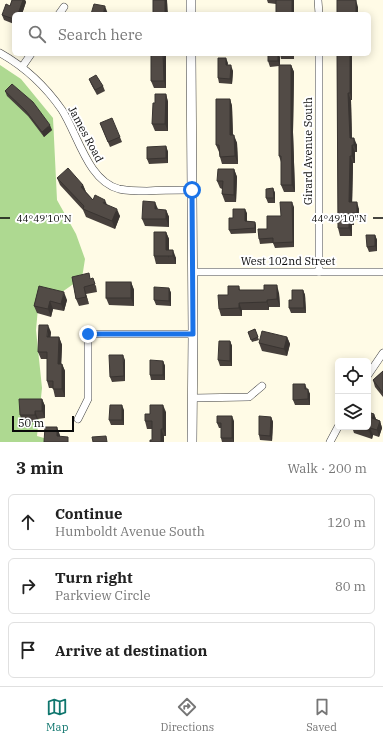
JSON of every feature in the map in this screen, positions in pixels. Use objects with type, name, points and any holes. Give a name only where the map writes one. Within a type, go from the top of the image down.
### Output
[{"type":"street","points":[[191,0],[191,12]]},
{"type":"street","points":[[318,0],[318,12]]},
{"type":"street","points":[[60,12],[64,7]]},
{"type":"street","name":"James Road","points":[[0,53],[22,67],[47,91],[62,111],[92,168],[99,177],[108,184],[119,189],[131,191],[192,190]]},
{"type":"street","points":[[22,67],[30,56]]},
{"type":"street","points":[[191,56],[193,272],[192,442]]},
{"type":"street","name":"Girard Avenue South","points":[[319,56],[319,272]]},
{"type":"street","name":"West 102nd Street","points":[[193,272],[383,272]]},
{"type":"street","points":[[78,419],[88,399],[88,334],[193,334]]},
{"type":"street","points":[[371,371],[383,353]]},
{"type":"street","points":[[192,398],[249,397],[262,386]]},
{"type":"street","points":[[330,442],[336,430]]},
{"type":"green space","points":[[0,65],[21,79],[53,118],[57,200],[76,234],[85,259],[82,278],[62,292],[39,297],[36,330],[42,388],[37,436],[58,442],[0,442]]},
{"type":"building","points":[[12,0],[23,0],[19,12],[12,12],[12,18],[2,15],[6,4],[10,6]]},
{"type":"building","points":[[153,0],[165,0],[165,12],[153,12]]},
{"type":"building","points":[[276,0],[292,0],[292,12],[276,12]]},
{"type":"building","points":[[337,0],[356,0],[356,12],[337,12]]},
{"type":"building","points":[[94,4],[105,6],[104,12],[92,12]]},
{"type":"building","points":[[151,56],[163,56],[164,81],[151,81]]},
{"type":"building","points":[[268,56],[278,56],[278,61],[268,61]]},
{"type":"building","points":[[337,56],[350,56],[350,93],[348,93],[350,138],[354,138],[354,145],[352,145],[352,156],[350,156],[349,202],[357,202],[357,213],[352,213],[352,218],[349,218],[349,228],[338,228]]},
{"type":"building","points":[[218,58],[226,58],[226,65],[231,65],[230,79],[218,78]]},
{"type":"building","points":[[279,65],[291,65],[292,185],[281,185],[281,156],[279,156]]},
{"type":"building","points":[[96,75],[103,86],[95,90],[89,79]]},
{"type":"building","points":[[12,84],[33,102],[50,125],[42,132],[26,111],[5,91]]},
{"type":"building","points":[[155,94],[166,94],[165,124],[152,124]]},
{"type":"building","points":[[216,99],[230,99],[230,135],[234,135],[235,156],[220,157],[219,145],[216,145]]},
{"type":"building","points":[[112,118],[120,137],[108,142],[100,123]]},
{"type":"building","points":[[166,146],[166,158],[147,159],[147,147]]},
{"type":"building","points":[[68,168],[83,185],[81,187],[93,200],[95,195],[105,200],[103,203],[117,209],[112,221],[83,209],[84,206],[57,178]]},
{"type":"building","points":[[218,169],[234,169],[234,195],[222,194],[223,181],[217,181]]},
{"type":"building","points":[[273,188],[274,198],[266,198],[266,189]]},
{"type":"building","points":[[143,201],[155,202],[155,209],[166,210],[166,219],[142,219]]},
{"type":"building","points":[[280,202],[292,202],[293,242],[273,243],[273,238],[259,239],[258,229],[267,229],[267,216],[281,216]]},
{"type":"building","points":[[233,209],[245,209],[245,221],[255,222],[255,228],[229,230],[229,218],[233,218]]},
{"type":"building","points":[[154,232],[166,232],[166,250],[173,250],[173,256],[154,256]]},
{"type":"building","points":[[366,235],[375,235],[375,246],[367,247]]},
{"type":"building","points":[[89,273],[90,279],[93,278],[95,284],[84,287],[86,297],[76,299],[72,277]]},
{"type":"building","points":[[106,282],[131,282],[131,298],[106,298]]},
{"type":"building","points":[[264,285],[277,285],[277,299],[267,300],[267,302],[239,303],[239,308],[219,309],[218,295],[228,295],[228,286],[239,286],[239,290],[264,290]]},
{"type":"building","points":[[39,286],[64,292],[61,304],[50,301],[48,309],[34,306]]},
{"type":"building","points":[[154,287],[169,288],[169,301],[154,300]]},
{"type":"building","points":[[292,290],[303,290],[304,308],[289,308],[289,300],[292,300]]},
{"type":"building","points":[[39,325],[48,325],[47,337],[59,337],[58,364],[62,364],[62,389],[53,389],[53,381],[47,381],[47,352],[38,352]]},
{"type":"building","points":[[255,329],[258,337],[251,340],[248,332]]},
{"type":"building","points":[[262,331],[287,337],[284,349],[259,343]]},
{"type":"building","points":[[219,341],[230,341],[230,361],[218,360]]},
{"type":"building","points":[[109,355],[123,355],[124,376],[110,377]]},
{"type":"building","points":[[150,360],[163,361],[163,375],[150,375]]},
{"type":"building","points":[[383,371],[383,393],[373,380]]},
{"type":"building","points":[[293,384],[305,384],[305,389],[308,389],[308,399],[293,400]]},
{"type":"building","points":[[19,399],[42,399],[42,411],[35,411],[35,415],[20,415]]},
{"type":"building","points":[[110,405],[122,405],[122,420],[109,420]]},
{"type":"building","points":[[150,405],[163,405],[163,429],[161,429],[161,442],[150,442],[150,440],[152,440],[152,421],[145,421],[145,414],[150,414]]},
{"type":"building","points":[[371,413],[374,414],[372,418],[380,421],[377,430],[371,428]]},
{"type":"building","points":[[217,416],[232,416],[232,438],[221,438],[221,423],[217,423]]},
{"type":"building","points":[[259,416],[271,417],[270,436],[259,435]]},
{"type":"building","points":[[45,427],[57,427],[57,436],[68,437],[68,442],[44,442]]},
{"type":"building","points":[[106,436],[107,442],[93,442],[92,437]]},
{"type":"route","points":[[88,334],[193,334],[192,190]]}]
